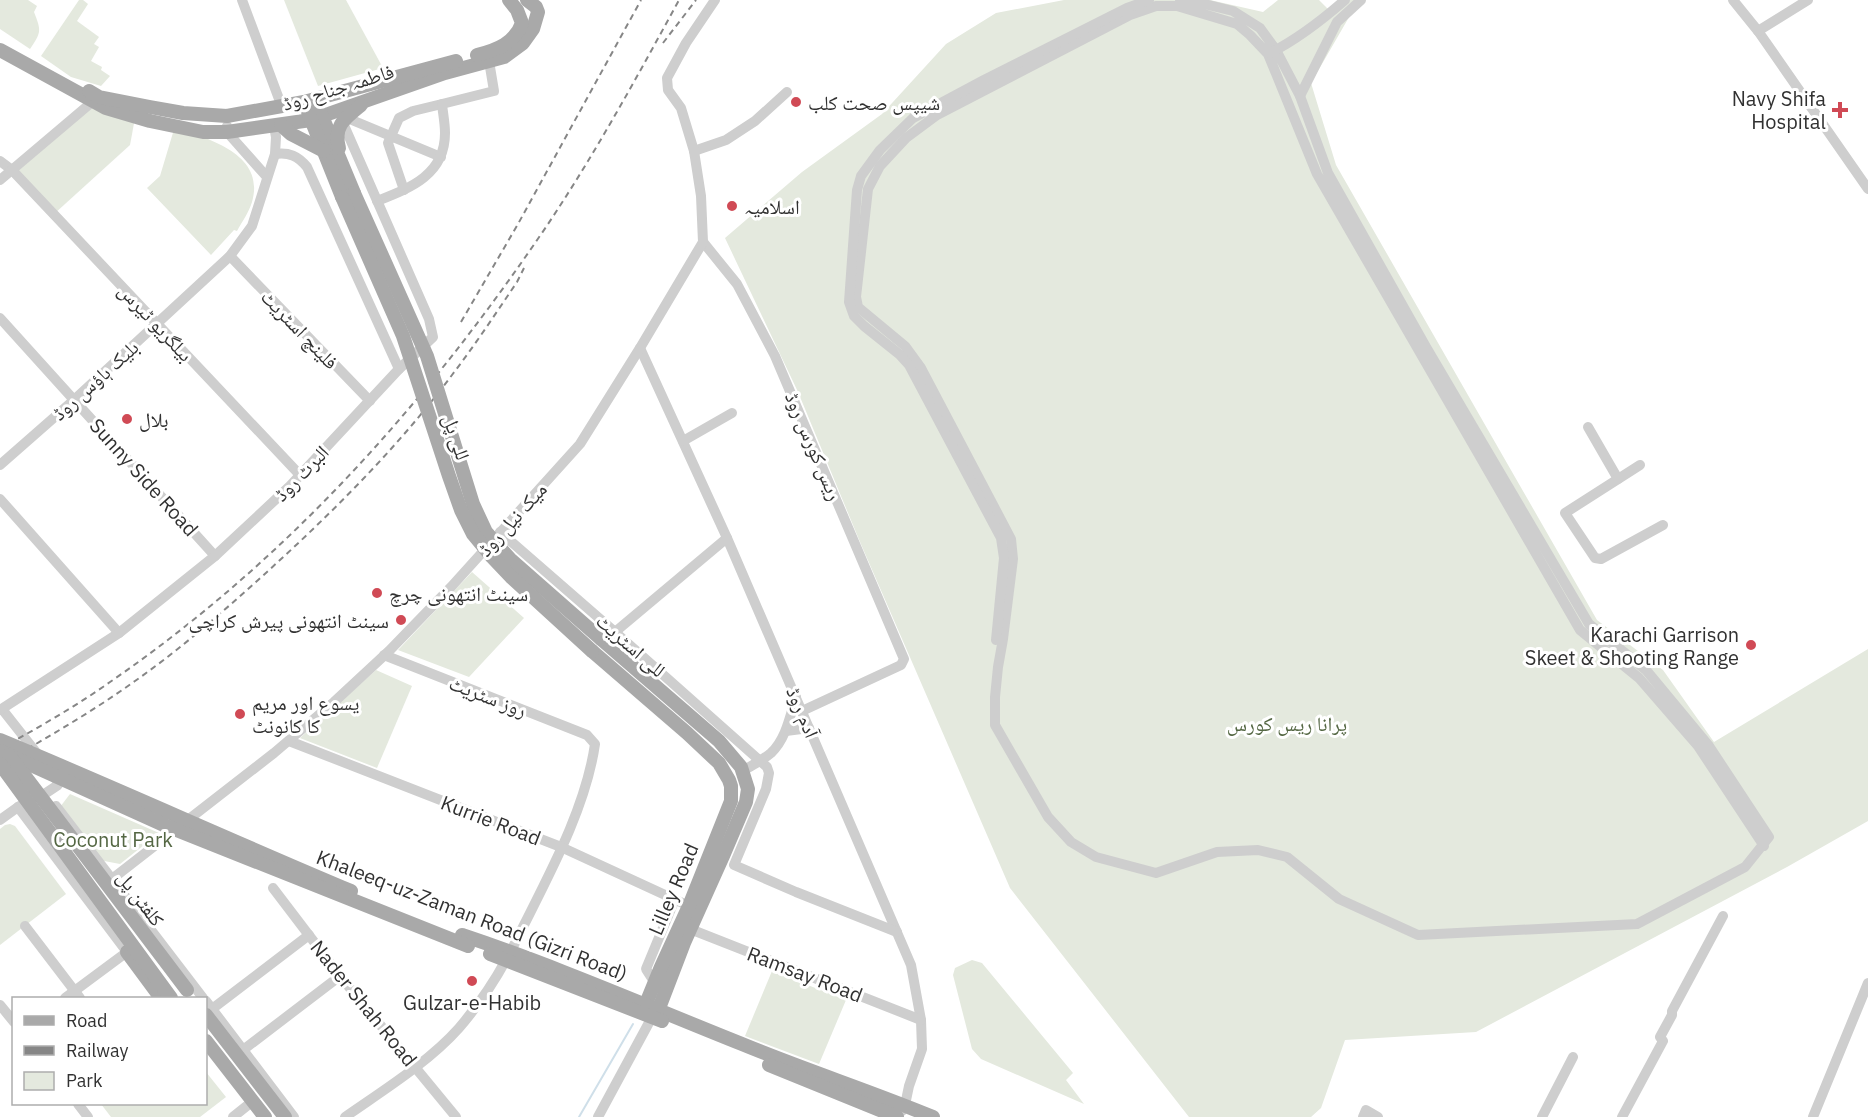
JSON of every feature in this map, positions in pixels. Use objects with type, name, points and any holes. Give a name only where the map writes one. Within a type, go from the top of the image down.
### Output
[{"type":"main road","name":"فاطمہ جناح روڈ","points":[[0,50],[96,99],[183,113],[227,116],[310,101],[494,50],[514,37],[519,32],[522,23],[517,10],[509,0]]},
{"type":"main road","name":"فاطمہ جناح روڈ","points":[[0,42],[96,99],[106,108],[138,119],[204,132],[227,132],[278,126],[316,118],[370,98],[504,57],[523,43],[533,29],[538,12],[536,7],[527,0]]},
{"type":"main road","points":[[348,195],[348,179],[336,137],[345,120],[370,98]]},
{"type":"main road","points":[[310,101],[324,151],[348,195]]},
{"type":"main road","points":[[316,118],[348,179]]},
{"type":"main road","points":[[278,126],[324,151]]},
{"type":"main road","name":"للی پل","points":[[348,195],[427,356],[473,504],[486,532],[510,559],[719,741],[743,771]]},
{"type":"main road","name":"للی پل","points":[[348,195],[404,336],[449,476],[461,510],[473,534],[511,577],[591,651],[703,747],[719,763],[729,780]]},
{"type":"main road","name":"Khaleeq-uz-Zaman Road (Gizri Road)","points":[[0,742],[106,784],[227,839],[465,940]]},
{"type":"main road","name":"کلفٹن پل","points":[[0,742],[190,994]]},
{"type":"main road","name":"Khaleeq-uz-Zaman Road (Gizri Road)","points":[[0,752],[164,825],[508,955],[896,1112],[933,1117]]},
{"type":"main road","name":"کلفٹن پل","points":[[0,764],[170,997]]},
{"type":"main road","name":"Lilley Road","points":[[651,1012],[661,984],[690,929],[746,802],[748,789],[743,771]]},
{"type":"main road","name":"Lilley Road","points":[[661,984],[663,961],[689,906],[731,801],[729,780]]},
{"type":"main road","points":[[127,952],[160,997]]},
{"type":"main road","points":[[661,984],[673,1016]]},
{"type":"main road","points":[[207,1006],[285,1117]]},
{"type":"main road","name":"Khaleeq-uz-Zaman Road (Gizri Road)","points":[[651,1012],[673,1016],[816,1074],[896,1112]]},
{"type":"main road","points":[[207,1042],[265,1117]]},
{"type":"main road","points":[[207,1050],[228,1068]]},
{"type":"street","points":[[242,0],[282,107]]},
{"type":"street","points":[[703,242],[702,212],[694,151],[681,108],[668,90],[667,78],[686,43],[715,0]]},
{"type":"street","points":[[998,667],[995,649],[1004,558],[1000,538],[909,365],[854,316],[849,302],[857,190],[861,176],[880,150],[913,118],[1127,8],[1149,0]]},
{"type":"street","points":[[1180,0],[1233,11],[1260,28],[1272,52],[1300,96],[1328,173],[1426,347],[1589,624],[1646,670],[1709,746],[1769,837],[1764,846],[1745,867],[1638,924],[1418,935],[1339,899],[1287,857],[1258,850],[1217,852],[1156,873],[1096,857],[1071,842],[1048,817],[995,724],[998,667],[1013,559],[1011,539],[921,368],[905,346],[858,307],[856,297],[868,189],[880,166],[899,145],[937,115],[1130,15],[1156,6],[1177,6],[1237,24],[1272,52],[1317,174],[1580,630],[1639,678],[1698,746],[1764,846]]},
{"type":"street","points":[[1272,52],[1316,26],[1345,0]]},
{"type":"street","points":[[1300,96],[1337,21],[1361,0]]},
{"type":"street","points":[[1733,0],[1758,31],[1868,189]]},
{"type":"street","points":[[1758,31],[1808,0]]},
{"type":"street","points":[[404,190],[388,143],[399,118],[413,111],[494,91],[489,61]]},
{"type":"street","points":[[694,151],[726,140],[746,128],[787,92]]},
{"type":"street","points":[[0,180],[96,99]]},
{"type":"street","points":[[345,120],[377,201],[404,190],[426,177],[441,157],[445,132],[442,104]]},
{"type":"street","points":[[227,116],[227,132],[267,177]]},
{"type":"street","points":[[345,120],[441,157]]},
{"type":"street","name":"بلیک ہاؤس روڈ","points":[[0,465],[230,256],[252,226],[275,154],[278,126]]},
{"type":"street","points":[[275,154],[292,154],[302,160],[307,167],[399,369]]},
{"type":"street","name":"بیلگریو ٹیرس","points":[[0,161],[12,170],[299,474]]},
{"type":"street","name":"البرٹ روڈ","points":[[1,710],[119,633],[215,556],[290,486],[399,369],[433,337],[433,332],[377,201]]},
{"type":"street","name":"میک نیل روڈ","points":[[112,879],[289,741],[384,655],[451,587],[580,444],[703,242]]},
{"type":"street","name":"ریس کورس روڈ","points":[[703,242],[737,284],[775,356],[904,659],[902,665],[802,711]]},
{"type":"street","name":"فلینچ اسٹریٹ","points":[[230,256],[370,401]]},
{"type":"street","name":"Sunny Side Road","points":[[0,318],[215,556]]},
{"type":"street","name":"آدم روڈ","points":[[640,348],[727,538],[911,965],[921,1020],[922,1049],[909,1086],[896,1112]]},
{"type":"street","points":[[683,441],[732,413]]},
{"type":"street","points":[[1588,427],[1618,479]]},
{"type":"street","points":[[1640,465],[1565,513],[1595,558],[1601,559],[1663,525]]},
{"type":"street","points":[[0,499],[119,633]]},
{"type":"street","name":"للی اسٹریٹ","points":[[500,532],[760,760]]},
{"type":"street","points":[[615,632],[727,538]]},
{"type":"street","name":"روز سٹریٹ","points":[[384,655],[591,738],[595,744],[592,764],[561,847]]},
{"type":"street","points":[[743,771],[772,752],[786,731],[796,697]]},
{"type":"street","points":[[0,820],[18,807],[56,787],[58,782],[1,710]]},
{"type":"street","points":[[786,731],[809,728]]},
{"type":"street","name":"Kurrie Road","points":[[289,741],[561,847],[689,906]]},
{"type":"street","points":[[760,760],[769,773],[769,779],[734,865],[897,932]]},
{"type":"street","points":[[46,793],[200,997]]},
{"type":"street","points":[[18,807],[127,952],[78,995],[25,926]]},
{"type":"street","points":[[345,1117],[416,1067],[457,1030],[489,990],[561,847]]},
{"type":"street","name":"Nader Shah Road","points":[[273,888],[340,976],[456,1117]]},
{"type":"street","points":[[661,984],[646,969],[675,899]]},
{"type":"street","points":[[1622,1117],[1663,1041],[1660,1036],[1672,1011],[1723,916]]},
{"type":"street","name":"Ramsay Road","points":[[690,929],[921,1020]]},
{"type":"street","points":[[294,1117],[207,1006],[309,935]]},
{"type":"street","points":[[243,1050],[340,976]]},
{"type":"street","points":[[1813,1117],[1868,982]]},
{"type":"street","points":[[0,1005],[12,1020]]},
{"type":"street","name":"Lilley Road","points":[[598,1117],[651,1012]]},
{"type":"street","points":[[1542,1117],[1573,1057]]},
{"type":"street","points":[[233,1117],[253,1101]]},
{"type":"street","points":[[79,1105],[88,1117]]},
{"type":"street","points":[[1365,1114],[1378,1117]]},
{"type":"green space","points":[[0,0],[28,0],[37,6],[34,12],[39,31],[30,49],[0,29]]},
{"type":"green space","points":[[79,0],[88,4],[77,21],[99,37],[94,44],[99,47],[91,61],[102,67],[101,70],[110,76],[101,86],[71,77],[41,56]]},
{"type":"green space","points":[[284,0],[346,0],[383,68],[318,86]]},
{"type":"green space","name":"پرانا ریس کورس","points":[[1064,0],[1210,0],[1263,12],[1278,0],[1319,0],[1328,9],[1338,0],[1366,0],[1352,12],[1311,83],[1336,165],[1597,620],[1663,670],[1714,742],[1868,649],[1868,821],[1787,867],[1476,1032],[1345,1040],[1321,1108],[1311,1117],[1189,1117],[1010,888],[860,542],[798,392],[725,238],[802,172],[882,114],[946,44],[996,13]]},
{"type":"green space","points":[[93,102],[135,118],[130,145],[54,214],[14,170]]},
{"type":"green space","points":[[175,126],[218,143],[242,160],[251,171],[254,185],[249,209],[237,231],[234,230],[211,255],[147,188],[160,176]]},
{"type":"green space","points":[[472,572],[524,618],[469,677],[398,650]]},
{"type":"green space","points":[[376,670],[412,686],[377,768],[300,738]]},
{"type":"green space","name":"Coconut Park","points":[[70,794],[159,833],[120,864],[99,860],[60,807]]},
{"type":"green space","points":[[10,824],[15,826],[66,894],[0,945],[0,829]]},
{"type":"green space","points":[[972,960],[982,963],[1073,1073],[1066,1080],[1084,1104],[981,1059],[972,1049],[953,975],[955,968]]},
{"type":"green space","points":[[772,971],[846,1000],[819,1064],[745,1036]]},
{"type":"green space","points":[[207,1073],[226,1097],[200,1117],[111,1117],[102,1105],[207,1105]]},
{"type":"waterway","points":[[579,1117],[633,1024]]},
{"type":"railway","points":[[461,322],[518,224],[641,0]]},
{"type":"railway","points":[[0,749],[83,700],[175,635],[294,531],[402,417],[452,356],[546,227],[599,143],[679,0]]},
{"type":"railway","points":[[663,43],[696,0]]},
{"type":"railway","points":[[0,765],[86,714],[152,668],[220,614],[293,548],[341,502],[410,428],[461,364],[517,282],[524,268]]},
{"type":"place","name":"شیپس صحت کلب","points":[[796,102]]},
{"type":"place","name":"Navy Shifa Hospital","points":[[1840,110]]},
{"type":"place","name":"اسلامیہ","points":[[732,206]]},
{"type":"place","name":"بلال","points":[[127,419]]},
{"type":"place","name":"سینٹ انتھونی چرچ","points":[[377,593]]},
{"type":"place","name":"سینٹ انتھونی پیرش کراچی","points":[[401,620]]},
{"type":"place","name":"Karachi Garrison Skeet & Shooting Range","points":[[1751,645]]},
{"type":"place","name":"یسوع اور مریم کا کانونٹ","points":[[240,714]]},
{"type":"place","name":"Gulzar-e-Habib","points":[[472,981]]}]
